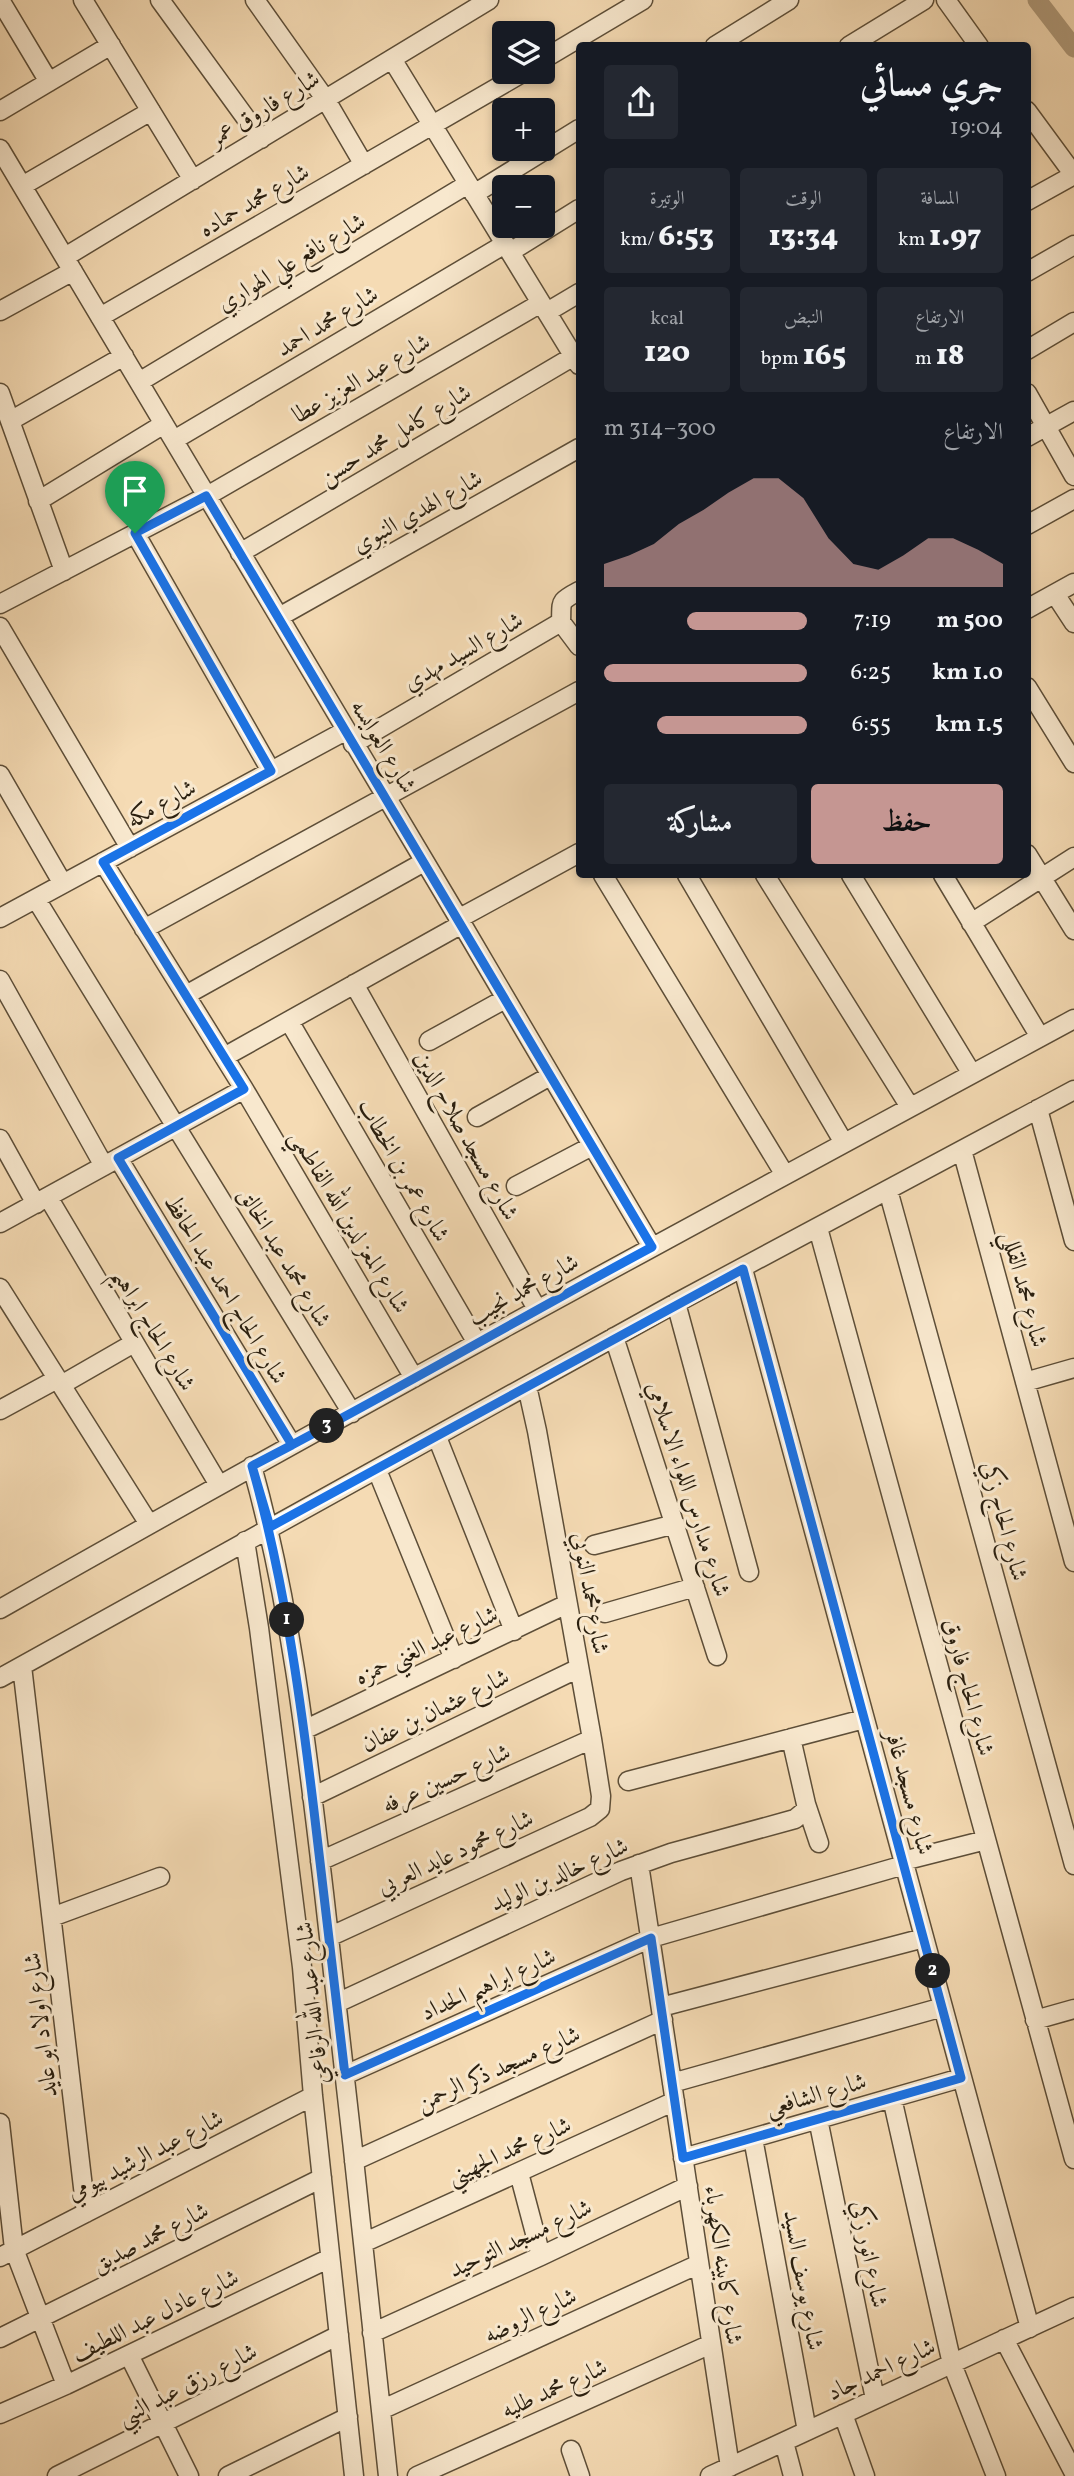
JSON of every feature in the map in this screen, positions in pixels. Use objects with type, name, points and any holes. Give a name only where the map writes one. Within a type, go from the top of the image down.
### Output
[{"type":"street","points":[[0,0],[49,82]]},
{"type":"street","points":[[83,0],[193,180]]},
{"type":"street","points":[[160,0],[261,139]]},
{"type":"street","points":[[255,0],[326,100],[364,165]]},
{"type":"street","name":"شارع فاروق عمر","points":[[0,311],[193,180],[392,59],[466,6],[489,0]]},
{"type":"street","points":[[555,52],[643,0]]},
{"type":"street","points":[[721,42],[789,0]]},
{"type":"street","points":[[856,42],[924,0]]},
{"type":"street","points":[[946,0],[976,42]]},
{"type":"street","points":[[0,111],[111,45]]},
{"type":"street","points":[[392,59],[576,361]]},
{"type":"street","name":"شارع محمد حماده","points":[[100,317],[503,84]]},
{"type":"street","points":[[22,186],[151,111]]},
{"type":"street","points":[[1031,117],[1074,175],[1031,199]]},
{"type":"street","name":"شارع نافع علي الهواري","points":[[139,382],[576,131]]},
{"type":"street","name":"شارع العوايسه","points":[[0,149],[652,1247]]},
{"type":"street","name":"شارع محمد احمد","points":[[173,440],[576,211]]},
{"type":"street","points":[[1031,270],[1074,245]]},
{"type":"street","name":"شارع عبد العزيز عطا","points":[[0,604],[206,496],[544,307],[576,294]]},
{"type":"street","points":[[1031,348],[1074,322]]},
{"type":"street","points":[[10,421],[124,356]]},
{"type":"street","name":"شارع كامل محمد حسن","points":[[240,553],[576,361]]},
{"type":"street","points":[[0,393],[64,571]]},
{"type":"street","points":[[1031,400],[1074,476]]},
{"type":"street","points":[[1031,435],[1074,411]]},
{"type":"street","points":[[38,501],[164,424]]},
{"type":"street","name":"شارع الهدي النبوي","points":[[279,617],[576,450]]},
{"type":"street","points":[[1031,523],[1074,499]]},
{"type":"street","points":[[135,533],[271,771]]},
{"type":"street","points":[[1031,607],[1074,583]]},
{"type":"street","name":"شارع السيد مهدي","points":[[349,737],[561,622],[561,602],[576,593]]},
{"type":"street","points":[[1055,594],[1074,623]]},
{"type":"street","points":[[561,622],[576,642]]},
{"type":"street","points":[[0,627],[130,848]]},
{"type":"street","points":[[144,929],[576,693]]},
{"type":"street","points":[[1031,693],[1074,763]]},
{"type":"street","name":"شارع مكه","points":[[2,913],[36,899],[271,771],[349,737]]},
{"type":"street","points":[[0,775],[64,884]]},
{"type":"street","points":[[224,1057],[576,855]]},
{"type":"street","points":[[971,923],[1074,857]]},
{"type":"street","points":[[1031,860],[1074,930]]},
{"type":"street","name":"شارع المعز لدين الله الفاطمي","points":[[103,862],[244,1089],[414,1378]]},
{"type":"street","points":[[186,995],[424,862]]},
{"type":"street","points":[[605,878],[785,1175]]},
{"type":"street","points":[[689,878],[844,1143]]},
{"type":"street","points":[[767,878],[910,1107]]},
{"type":"street","points":[[853,878],[972,1074]]},
{"type":"street","points":[[945,878],[1040,1037]]},
{"type":"street","name":"شارع محمد عبد الخالق","points":[[36,899],[352,1413]]},
{"type":"street","name":"شارع الحاج احمد عبد الحافظ","points":[[0,981],[111,1162],[292,1445]]},
{"type":"street","name":"شارع مسجد صلاح الدين","points":[[354,984],[537,1309]]},
{"type":"street","points":[[429,1041],[505,999]]},
{"type":"street","name":"شارع محمد نجيب","points":[[0,1609],[537,1309],[1074,1019]]},
{"type":"street","name":"شارع عمر بن الخطاب","points":[[289,1021],[477,1343]]},
{"type":"street","points":[[477,1117],[550,1076]]},
{"type":"street","points":[[0,1223],[244,1089]]},
{"type":"street","points":[[0,1678],[676,1303],[1074,1090]]},
{"type":"street","points":[[1038,1109],[1070,1213],[1074,1241]]},
{"type":"street","name":"شارع الحاج ابراهيم","points":[[0,1139],[134,1343],[219,1485]]},
{"type":"street","points":[[516,1186],[592,1146]]},
{"type":"street","name":"شارع محمد القللي","points":[[962,1150],[1074,1562]]},
{"type":"street","name":"شارع الحاج زكي","points":[[888,1190],[1074,1865]]},
{"type":"street","name":"شارع الحاج فاروق","points":[[818,1228],[1074,2159]]},
{"type":"street","name":"شارع مسجد غافر","points":[[743,1269],[1030,2328]]},
{"type":"street","points":[[0,1288],[7,1313],[59,1382],[149,1524]]},
{"type":"street","points":[[676,1303],[749,1572]]},
{"type":"street","name":"شارع مدارس اللواء الاسلامي","points":[[614,1337],[717,1656]]},
{"type":"street","points":[[0,1410],[134,1343]]},
{"type":"street","points":[[1025,1382],[1074,1368]]},
{"type":"street","name":"شارع محمد النوبي","points":[[527,1386],[592,1739],[601,1796],[600,1809]]},
{"type":"street","points":[[437,1437],[514,1631]]},
{"type":"street","name":"شارع عبد الله الرفاعي","points":[[252,1466],[270,1527],[284,1596],[304,1730],[337,2003],[388,2476]]},
{"type":"street","points":[[377,1470],[454,1659]]},
{"type":"street","points":[[594,1545],[674,1524]]},
{"type":"street","name":"شارع عبد الله الرفاعي","points":[[245,1541],[259,1628],[300,1953],[354,2476]]},
{"type":"street","points":[[606,1613],[695,1587]]},
{"type":"street","name":"شارع عبد الغني حمزه","points":[[304,1730],[567,1604]]},
{"type":"street","name":"شارع اولاد ابو عايد","points":[[22,1666],[86,2213]]},
{"type":"street","name":"شارع عثمان بن عفان","points":[[312,1797],[579,1668]]},
{"type":"street","points":[[628,1781],[864,1719]]},
{"type":"street","points":[[791,1738],[807,1809],[818,1843]]},
{"type":"street","name":"شارع حسين عرفه","points":[[320,1861],[592,1739]]},
{"type":"street","name":"شارع محمود عايد العربي","points":[[329,1937],[590,1817],[600,1809]]},
{"type":"street","name":"شارع خالد بن الوليد","points":[[337,2003],[639,1864],[795,1819],[807,1809]]},
{"type":"street","name":"شارع ابراهيم الحداد","points":[[345,2075],[651,1938],[986,1840]]},
{"type":"street","name":"شارع كابينه الكهرباء","points":[[639,1864],[730,2467]]},
{"type":"street","points":[[52,1917],[160,1877]]},
{"type":"street","name":"شارع مسجد ذكر الرحمن","points":[[354,2161],[662,2014],[924,1938]]},
{"type":"street","points":[[672,2083],[943,2007]]},
{"type":"street","points":[[1035,2020],[1074,2009]]},
{"type":"street","name":"شارع الشافعي","points":[[683,2158],[961,2078]]},
{"type":"street","name":"شارع عبد الرشيد بيومي","points":[[7,2253],[313,2096]]},
{"type":"street","points":[[892,2098],[951,2364],[996,2476]]},
{"type":"street","name":"شارع محمد الجهيني","points":[[363,2243],[675,2101]]},
{"type":"street","name":"شارع انور زكي","points":[[818,2119],[875,2399]]},
{"type":"street","points":[[0,2123],[7,2253],[41,2319],[66,2385]]},
{"type":"street","name":"شارع يوسف السيد","points":[[753,2138],[807,2431]]},
{"type":"street","points":[[519,2173],[541,2256]]},
{"type":"street","name":"شارع محمد صديق","points":[[0,2338],[322,2178]]},
{"type":"street","name":"شارع مسجد التوحيد","points":[[372,2333],[688,2186]]},
{"type":"street","name":"شارع عادل عبد اللطيف","points":[[0,2414],[330,2258]]},
{"type":"street","name":"شارع الروضه","points":[[381,2410],[699,2264]]},
{"type":"street","name":"شارع احمد جاد","points":[[710,2476],[1074,2307]]},
{"type":"street","name":"شارع رزق عبد النبي","points":[[57,2476],[339,2335]]},
{"type":"street","points":[[1004,2339],[1069,2451],[1074,2473]]},
{"type":"street","name":"شارع محمد طليه","points":[[416,2476],[711,2344]]},
{"type":"street","points":[[129,2355],[189,2476]]},
{"type":"street","points":[[843,2414],[865,2476]]},
{"type":"street","points":[[228,2476],[348,2417]]},
{"type":"street","points":[[784,2441],[793,2476]]},
{"type":"street","points":[[571,2450],[580,2476]]},
{"type":"waterway","points":[[1037,0],[1074,48]]},
{"type":"route","points":[[135,533],[206,496],[652,1247],[352,1413],[292,1445],[252,1466],[270,1527],[676,1303],[743,1269],[961,2078],[683,2158],[651,1938],[345,2075],[304,1730],[284,1596],[270,1527],[252,1466],[292,1445],[118,1158],[244,1089],[103,862],[271,771],[135,533]]}]
